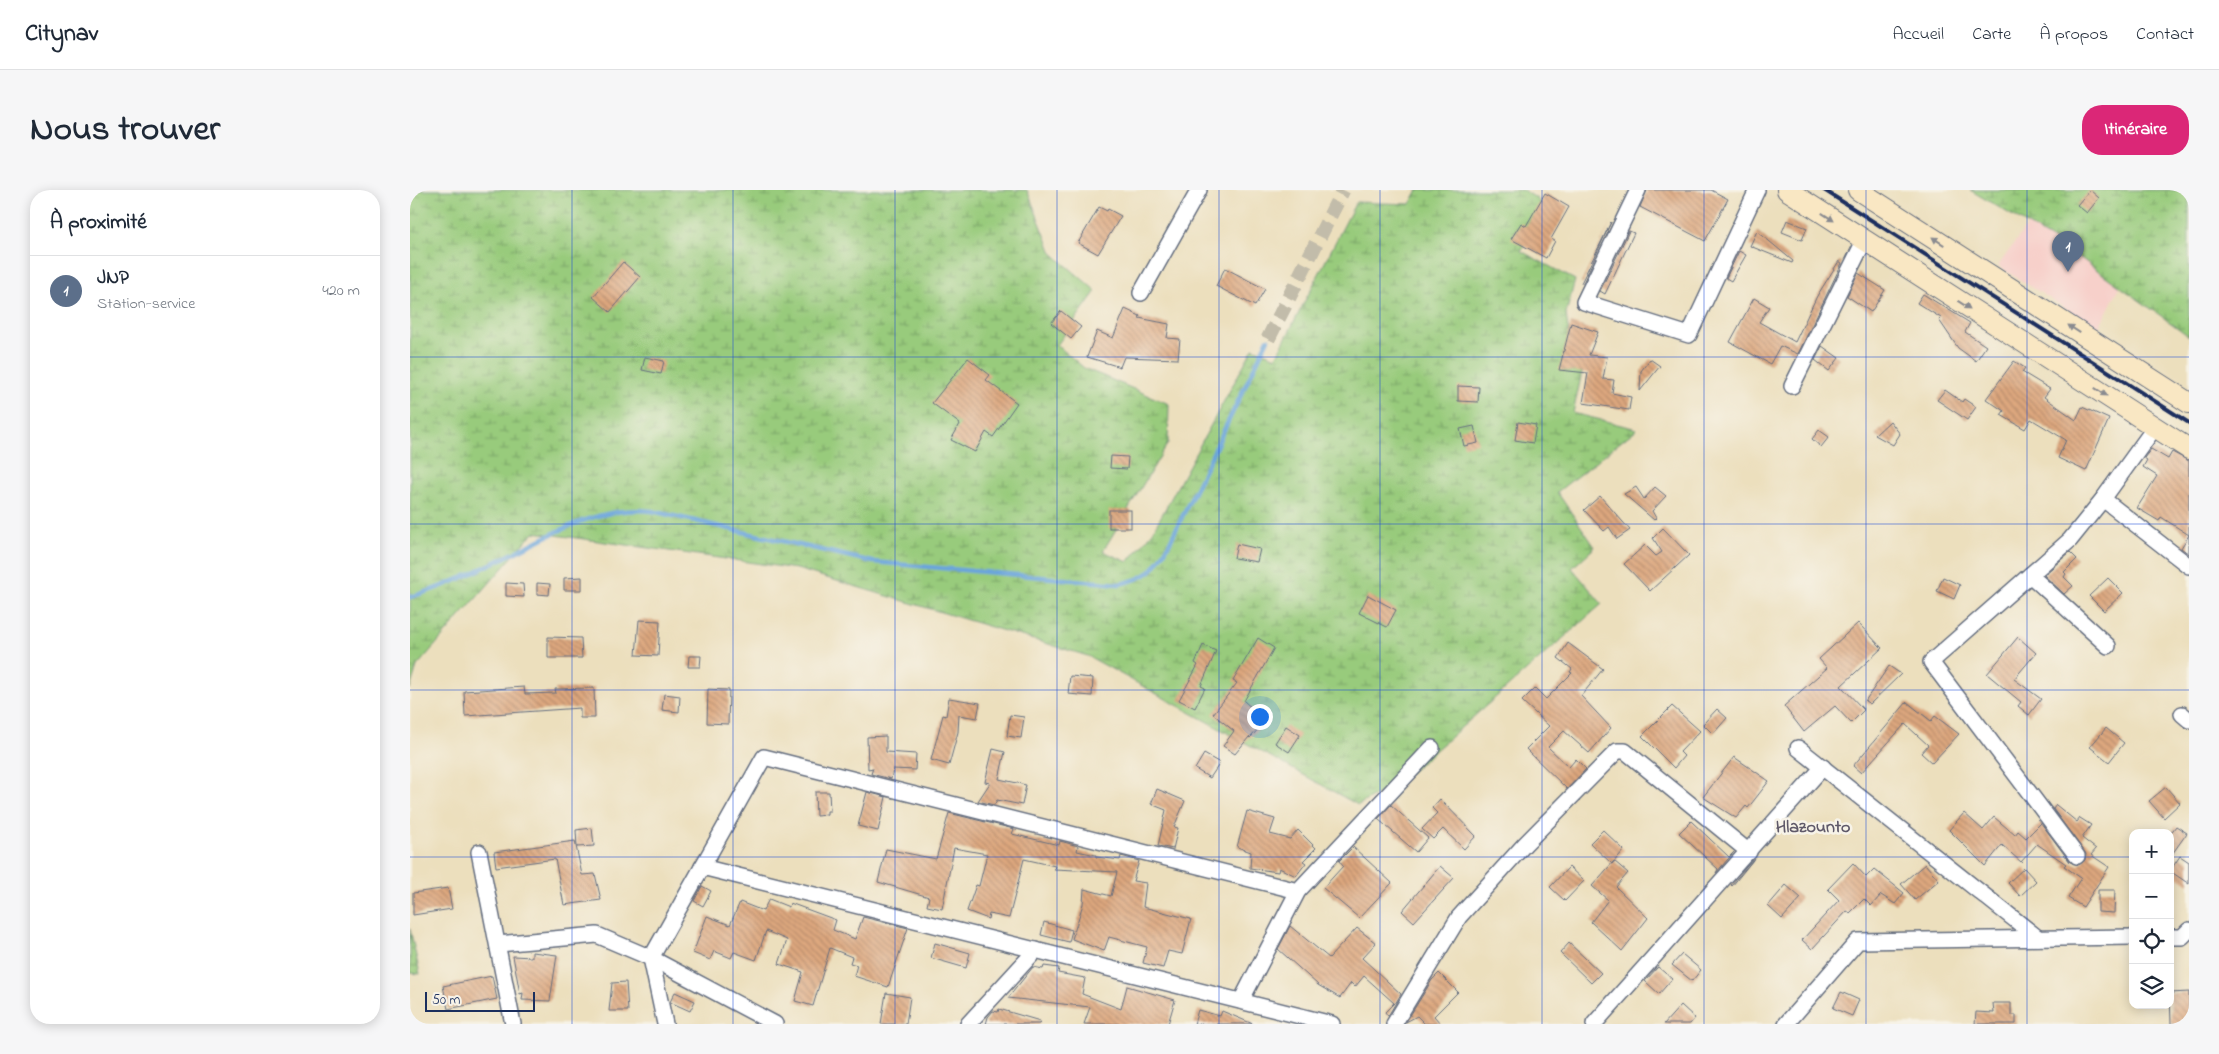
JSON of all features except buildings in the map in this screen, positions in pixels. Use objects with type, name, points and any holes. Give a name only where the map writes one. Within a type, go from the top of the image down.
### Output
[{"type":"main road","points":[[1787,190],[2189,449]]},
{"type":"main road","points":[[1858,190],[2189,403]]},
{"type":"street","points":[[1141,293],[1199,190]]},
{"type":"street","points":[[1638,190],[1584,302],[1689,335],[1757,190]]},
{"type":"street","points":[[1792,386],[1864,241]]},
{"type":"street","points":[[2077,856],[1930,662],[2070,540],[2103,499],[2155,426]]},
{"type":"street","points":[[2103,499],[2189,566]]},
{"type":"street","points":[[2030,575],[2108,646]]},
{"type":"street","points":[[1241,1001],[1298,892],[1432,748]]},
{"type":"street","points":[[1798,748],[2038,938]]},
{"type":"street","points":[[1394,1024],[1459,917],[1525,844],[1617,751],[1625,751],[1749,852]]},
{"type":"street","points":[[665,1024],[651,958],[764,757],[1298,892]]},
{"type":"street","points":[[1594,1024],[1823,767]]},
{"type":"street","points":[[479,852],[513,1024]]},
{"type":"street","points":[[702,867],[1332,1024]]},
{"type":"street","points":[[2174,937],[2182,937],[2189,930]]},
{"type":"street","points":[[498,944],[597,934],[651,958],[775,1024]]},
{"type":"street","points":[[1786,1024],[1858,941],[2129,937]]},
{"type":"street","points":[[968,1024],[1036,950]]},
{"type":"shaded area","points":[[2033,217],[2124,279],[2098,329],[1998,266]]},
{"type":"green space","points":[[410,190],[1027,190],[1052,253],[1096,291],[1057,345],[1084,368],[1169,404],[1168,443],[1103,551],[1128,562],[1152,533],[1253,348],[1276,357],[1356,202],[1410,204],[1418,190],[1523,190],[1536,198],[1546,210],[1521,251],[1575,280],[1566,314],[1569,336],[1588,345],[1573,413],[1637,429],[1557,492],[1595,547],[1572,568],[1602,604],[1397,784],[1358,805],[1088,656],[797,569],[534,532],[417,666],[410,689]]},
{"type":"green space","points":[[1970,190],[2189,190],[2189,336],[2068,249]]},
{"type":"green space","points":[[410,929],[420,974],[410,973]]},
{"type":"waterway","points":[[410,597],[461,578],[569,526],[610,513],[631,510],[652,511],[873,562],[1119,584],[1129,582],[1144,576],[1159,562],[1268,339]]},
{"type":"tunnel","points":[[1268,339],[1343,190]]},
{"type":"railway","points":[[1824,190],[2189,423]]},
{"type":"place","name":"JNP","points":[[2068,272]]},
{"type":"district","name":"Hlazounto","points":[[1813,826]]}]
